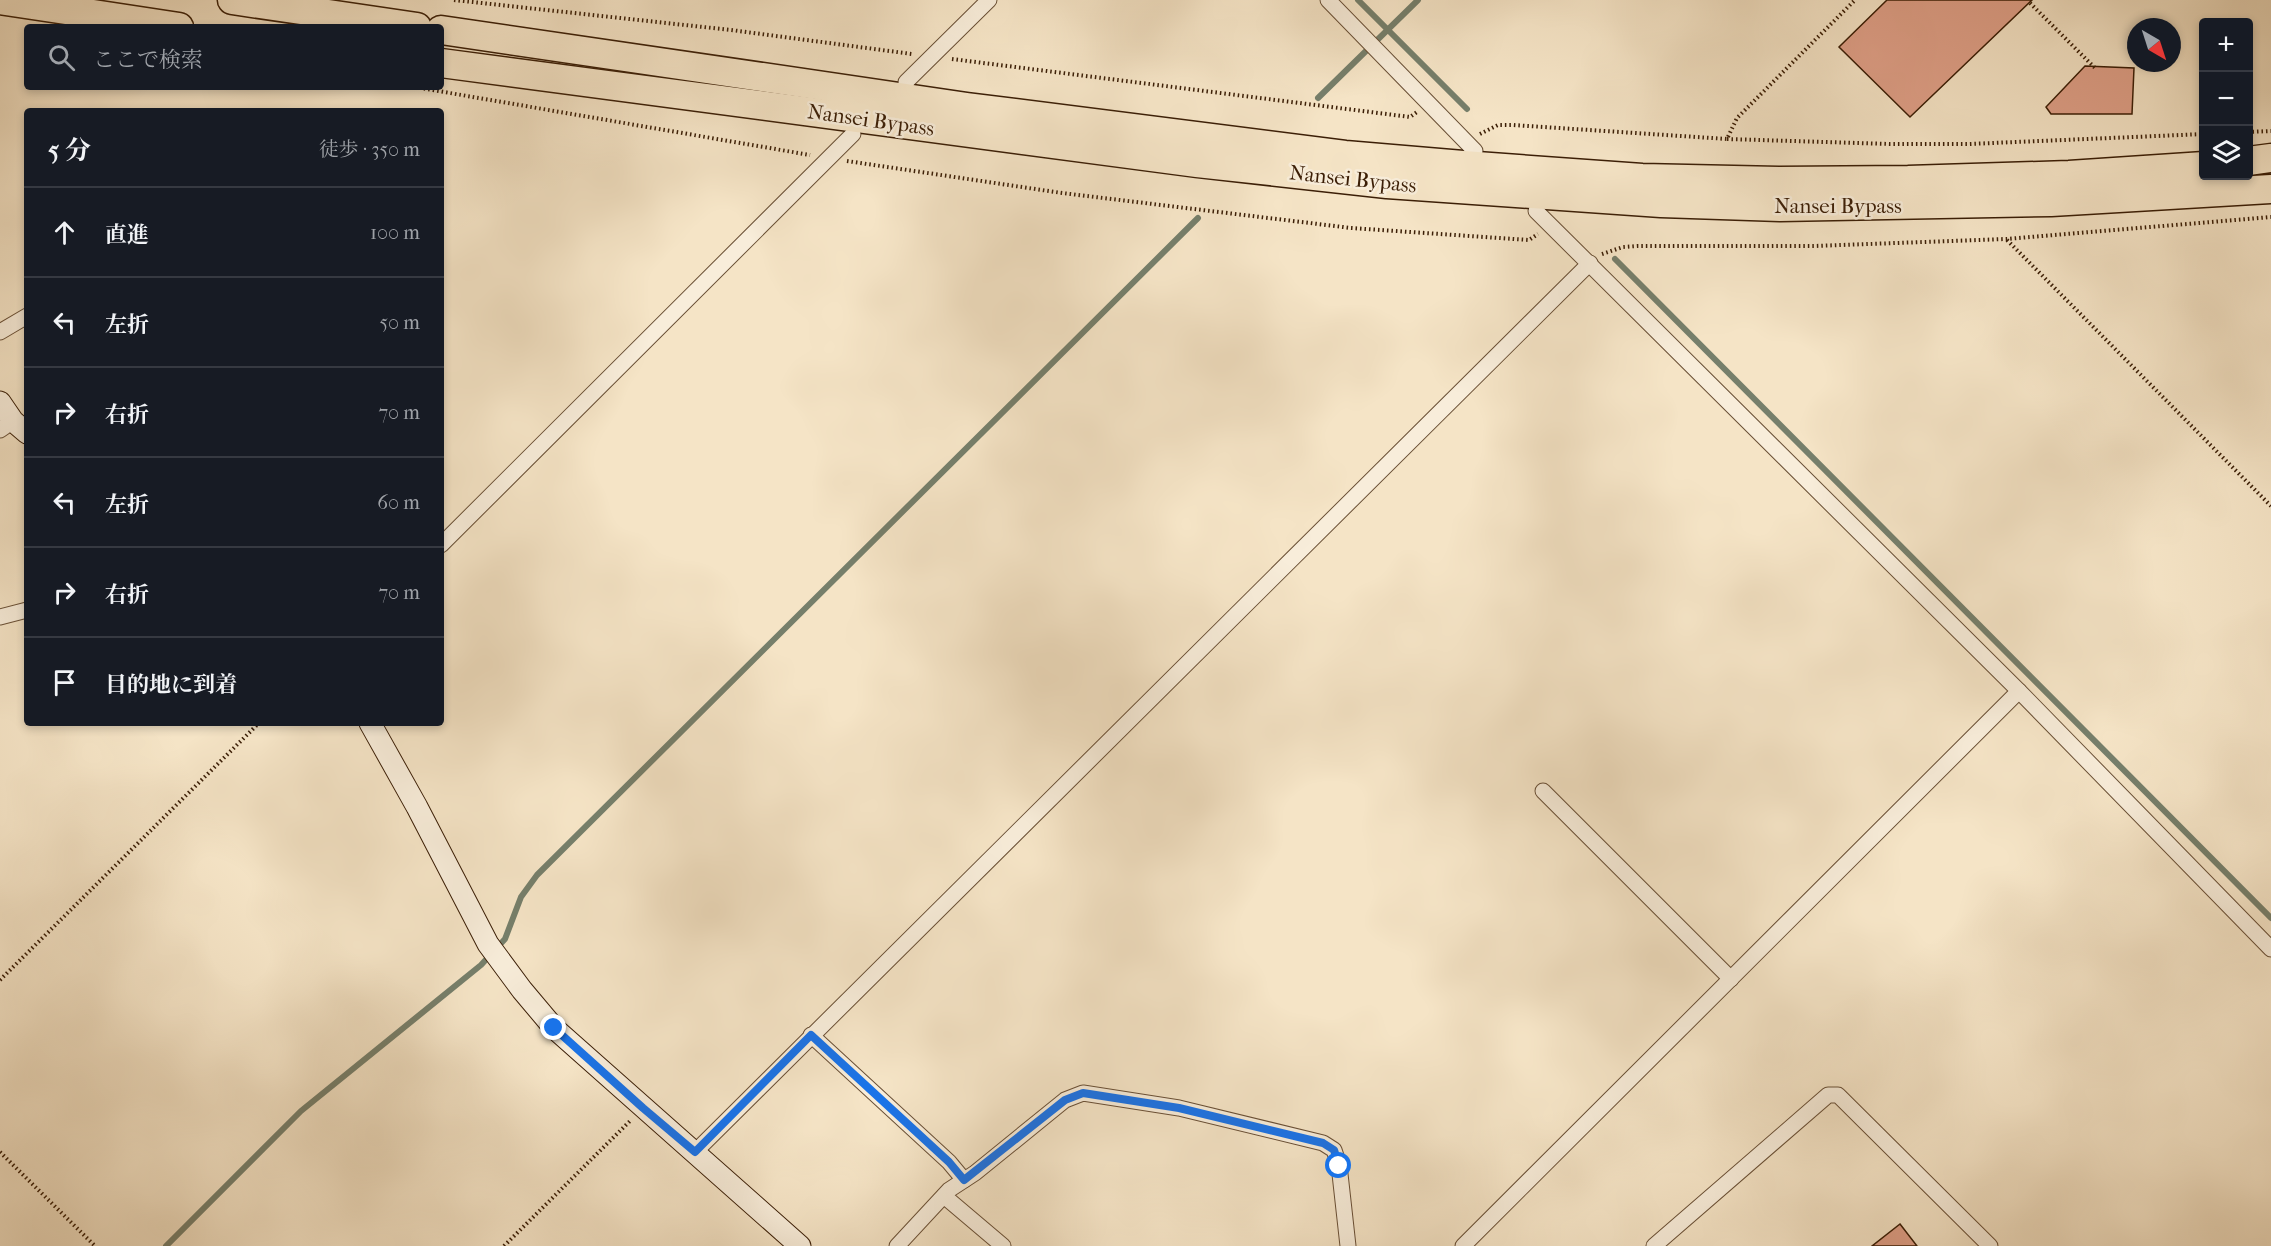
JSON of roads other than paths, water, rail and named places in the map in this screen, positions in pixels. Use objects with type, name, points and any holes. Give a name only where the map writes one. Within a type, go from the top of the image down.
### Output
[{"type":"highway","points":[[0,0],[159,24]]},
{"type":"highway","points":[[232,0],[396,24]]},
{"type":"highway","name":"Nansei Bypass","points":[[444,30],[967,107],[1345,155],[1463,165],[1642,178],[1779,181],[2069,175],[2199,166]]},
{"type":"highway","name":"Nansei Bypass","points":[[444,63],[1197,163],[1411,186],[1661,203],[1780,207],[2051,202],[2271,189]]},
{"type":"highway","points":[[2253,160],[2271,158]]},
{"type":"main road","points":[[0,402],[13,428]]},
{"type":"main road","points":[[372,726],[493,951],[522,990],[554,1028],[800,1246]]},
{"type":"street","points":[[906,82],[988,0]]},
{"type":"street","points":[[1328,0],[1472,147]]},
{"type":"street","points":[[444,542],[854,134]]},
{"type":"street","points":[[1536,211],[2019,691],[2271,949]]},
{"type":"street","points":[[695,1152],[1590,263]]},
{"type":"street","points":[[0,332],[24,318]]},
{"type":"street","points":[[0,618],[24,611]]},
{"type":"street","points":[[1473,1243],[1731,979],[2019,691]]},
{"type":"street","points":[[1543,791],[1731,979]]},
{"type":"street","points":[[811,1035],[949,1162],[964,1180]]},
{"type":"street","points":[[897,1246],[944,1196],[1065,1100],[1083,1093],[1179,1108],[1323,1143],[1334,1150],[1339,1166],[1348,1246]]},
{"type":"street","points":[[1654,1246],[1828,1095],[1838,1095],[1990,1246]]},
{"type":"street","points":[[944,1196],[1003,1246]]},
{"type":"waterway","points":[[1358,0],[1467,109]]},
{"type":"waterway","points":[[1318,98],[1418,0]]},
{"type":"waterway","points":[[166,1246],[301,1111],[481,965],[505,939],[521,897],[537,875],[1198,218]]},
{"type":"waterway","points":[[1615,259],[2271,918]]}]
